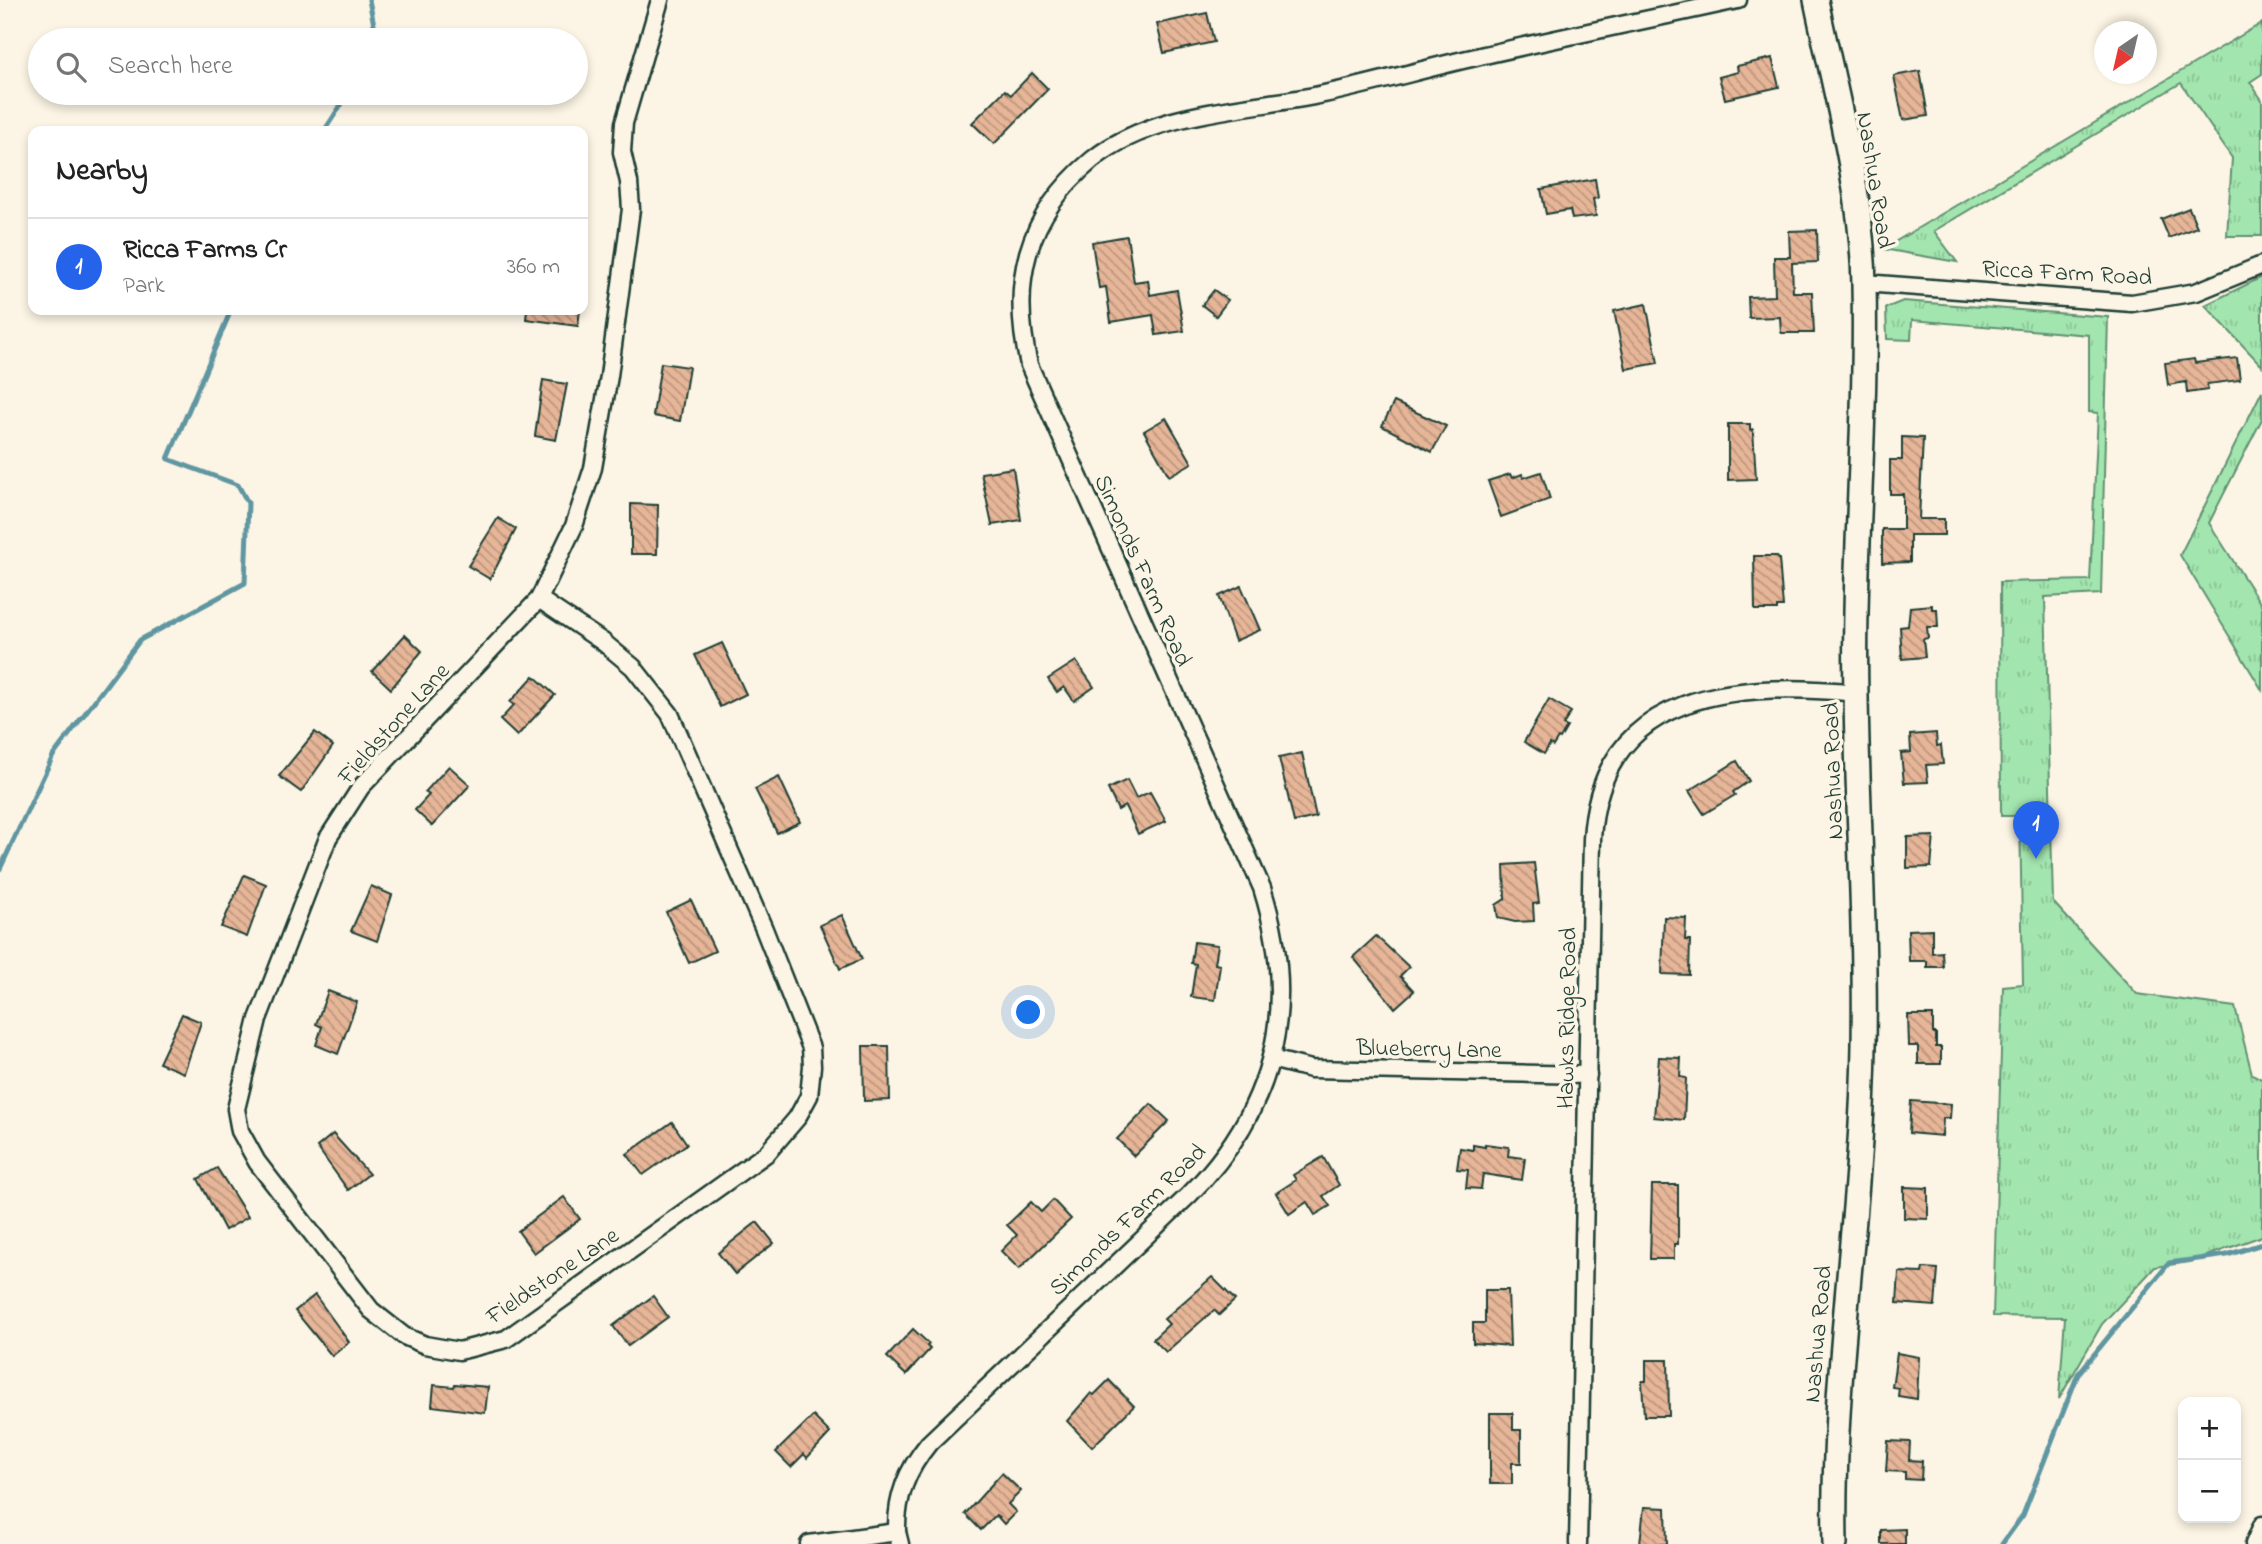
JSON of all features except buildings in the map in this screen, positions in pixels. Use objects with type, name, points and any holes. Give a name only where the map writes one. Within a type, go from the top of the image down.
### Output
[{"type":"main road","name":"Nashua Road","points":[[1816,0],[1858,201],[1864,283],[1856,693],[1864,952],[1864,1067],[1857,1180],[1838,1385],[1835,1544]]},
{"type":"street","name":"Fieldstone Lane","points":[[539,599],[603,642],[633,667],[670,713],[764,929],[811,1048],[809,1096],[797,1118],[767,1153],[506,1339],[459,1351],[425,1345],[404,1336],[371,1310],[257,1162],[240,1131],[236,1109],[258,1019],[328,838],[361,788],[539,599],[574,526],[593,468],[609,376],[631,209],[629,182],[622,152],[624,123],[660,0]]},
{"type":"street","name":"Simonds Farm Road","points":[[899,1538],[900,1494],[919,1455],[1215,1168],[1250,1116],[1271,1059],[1279,1014],[1281,983],[1271,917],[1262,888],[1033,376],[1019,310],[1030,246],[1046,214],[1067,185],[1101,154],[1140,133],[1193,117],[1324,94],[1489,54],[1738,0]]},
{"type":"street","name":"Ricca Farm Road","points":[[1864,283],[2132,303],[2196,292],[2262,265]]},
{"type":"street","name":"Hawks Ridge Road","points":[[1578,1544],[1592,824],[1601,789],[1618,756],[1637,734],[1659,716],[1699,697],[1735,691],[1856,693]]},
{"type":"street","name":"Blueberry Lane","points":[[1271,1059],[1311,1069],[1588,1075]]},
{"type":"street","points":[[2254,1544],[2262,1525]]},
{"type":"street","points":[[809,1544],[899,1538]]},
{"type":"green space","points":[[2262,23],[2262,74],[2250,82],[2262,100],[2262,236],[2227,236],[2232,158],[2181,83],[1934,231],[1957,262],[1883,249]]},
{"type":"green space","points":[[2262,277],[2262,366],[2205,305]]},
{"type":"green space","points":[[1903,301],[2108,317],[2101,594],[2045,597],[2053,902],[2137,994],[2235,1007],[2252,1074],[2262,1079],[2262,1236],[2190,1262],[2155,1267],[2102,1324],[2059,1399],[2065,1317],[1993,1316],[2003,986],[2023,984],[2020,816],[2001,816],[2000,582],[2090,580],[2098,413],[2089,412],[2089,335],[1912,320],[1911,340],[1887,339],[1886,308]]},
{"type":"green space","points":[[2262,391],[2262,419],[2209,523],[2262,606],[2262,690],[2180,555]]},
{"type":"waterway","points":[[369,0],[375,28]]},
{"type":"waterway","points":[[327,126],[341,105]]},
{"type":"waterway","points":[[0,869],[53,756],[140,640],[245,583],[248,503],[238,485],[168,459],[229,315]]},
{"type":"waterway","points":[[2002,1544],[2023,1515],[2078,1374],[2169,1263],[2227,1255],[2262,1244]]},
{"type":"place","name":"Ricca Farms Cr","points":[[2036,859]]}]
